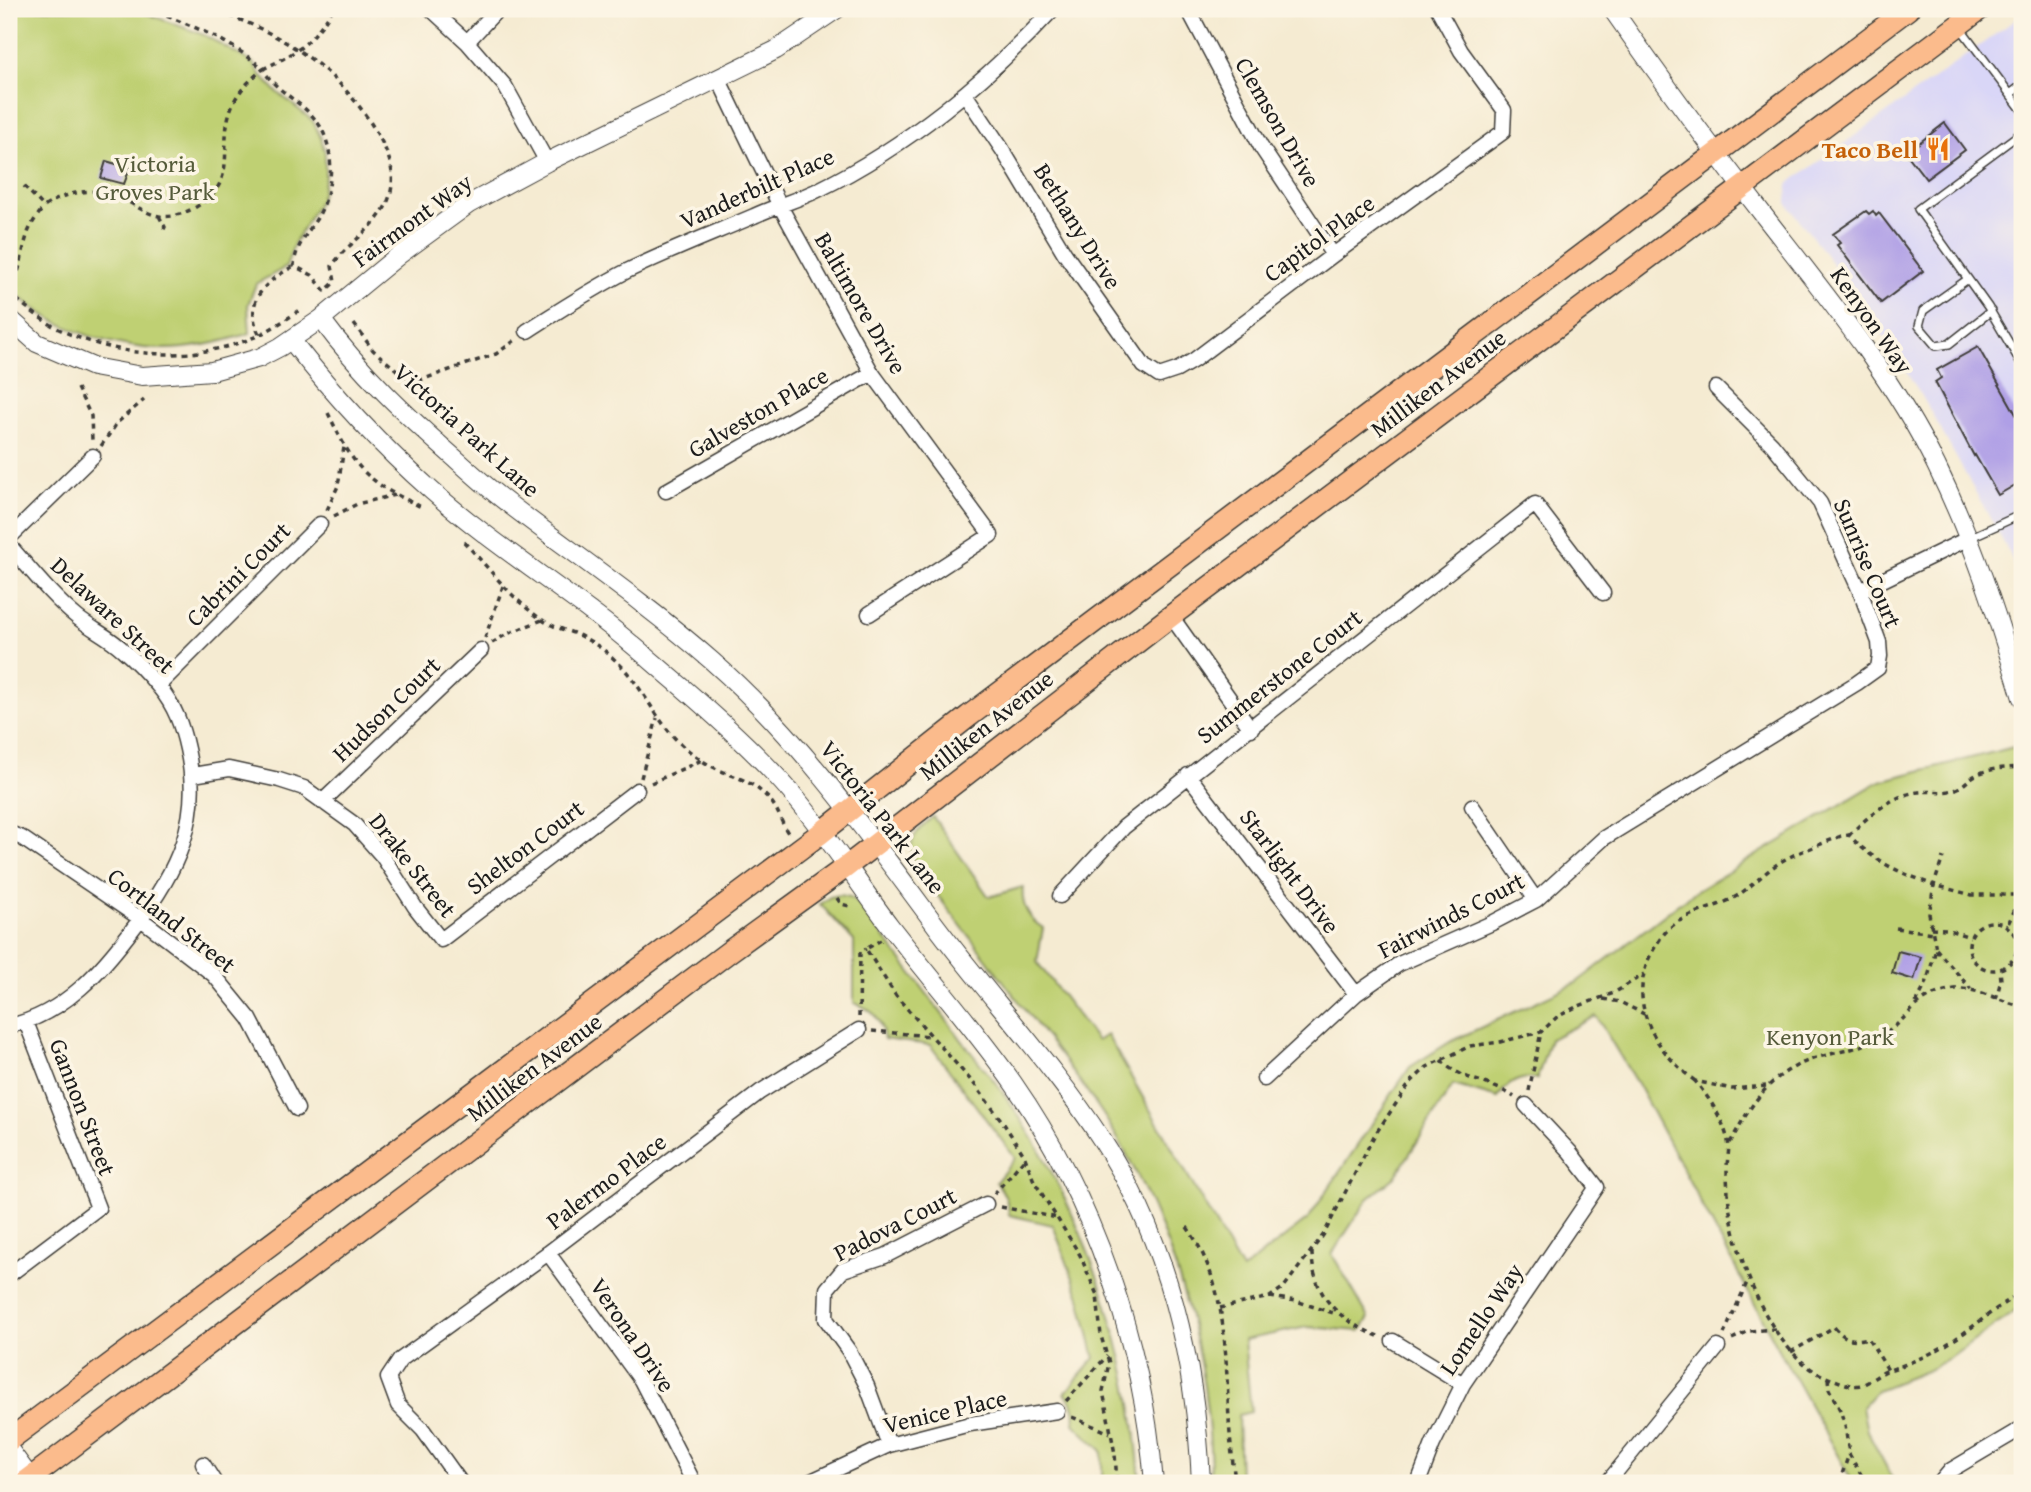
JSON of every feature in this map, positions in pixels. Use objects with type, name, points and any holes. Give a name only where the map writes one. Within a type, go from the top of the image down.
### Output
[{"type":"main road","name":"Milliken Avenue","points":[[9,1440],[821,833],[980,707],[1908,9]]},
{"type":"main road","name":"Milliken Avenue","points":[[30,1482],[718,960],[846,867],[1171,616],[1980,9]]},
{"type":"street","points":[[431,9],[467,43],[505,86],[547,162]]},
{"type":"street","points":[[467,43],[498,9]]},
{"type":"street","name":"Fairmont Way","points":[[9,318],[37,343],[93,367],[142,376],[212,371],[259,358],[321,319],[399,255],[469,204],[547,162],[776,50],[837,9]]},
{"type":"street","name":"Vanderbilt Place","points":[[527,331],[582,295],[629,270],[779,204],[817,191],[883,153],[965,94],[1026,38],[1053,9]]},
{"type":"street","name":"Clemson Drive","points":[[1188,9],[1261,147],[1333,255]]},
{"type":"street","name":"Capitol Place","points":[[1159,376],[1194,360],[1503,132],[1504,110],[1461,51],[1438,9]]},
{"type":"street","name":"Kenyon Way","points":[[1612,9],[1742,187],[1839,311],[1890,387],[1935,463],[1969,538],[1998,617],[2022,698]]},
{"type":"street","name":"Baltimore Drive","points":[[718,78],[779,204],[872,373],[991,535],[869,614]]},
{"type":"street","name":"Bethany Drive","points":[[965,94],[1002,149],[1065,254],[1144,366],[1159,376]]},
{"type":"street","name":"Victoria Park Lane","points":[[321,319],[335,338],[398,406],[506,502],[613,580],[714,662],[804,755],[981,985],[1060,1079],[1103,1142],[1137,1203],[1168,1286],[1187,1352],[1195,1402],[1201,1483]]},
{"type":"street","points":[[291,340],[361,421],[432,491],[504,549],[595,615],[685,690],[788,789],[1012,1082],[1060,1161],[1087,1217],[1130,1342],[1145,1412],[1154,1483]]},
{"type":"street","name":"Galveston Place","points":[[666,491],[872,373]]},
{"type":"street","name":"Sunrise Court","points":[[1716,388],[1772,444],[1820,503],[1879,642],[1878,668]]},
{"type":"street","points":[[9,538],[93,456]]},
{"type":"street","name":"Summerstone Court","points":[[1060,896],[1124,827],[1535,504],[1603,593]]},
{"type":"street","name":"Cabrini Court","points":[[158,686],[320,524]]},
{"type":"street","points":[[1860,592],[1969,538]]},
{"type":"street","name":"Delaware Street","points":[[9,545],[69,609],[122,649],[158,686],[174,708],[183,732],[193,775],[191,819],[179,856],[141,919],[105,965],[68,1000],[26,1022],[9,1026]]},
{"type":"street","points":[[1171,616],[1251,729]]},
{"type":"street","name":"Hudson Court","points":[[322,802],[481,650]]},
{"type":"street","name":"Fairwinds Court","points":[[1264,1079],[1356,994],[1399,964],[1492,923],[1536,900],[1604,838],[1878,668]]},
{"type":"street","name":"Drake Street","points":[[193,775],[229,769],[304,788],[354,824],[383,857],[415,907],[441,940]]},
{"type":"street","name":"Starlight Drive","points":[[1188,775],[1356,994]]},
{"type":"street","name":"Shelton Court","points":[[441,940],[637,790]]},
{"type":"street","points":[[1472,806],[1536,900]]},
{"type":"street","name":"Cortland Street","points":[[9,833],[22,838],[141,919],[214,975],[250,1019],[297,1109]]},
{"type":"street","name":"Gannon Street","points":[[9,1275],[98,1208],[26,1022]]},
{"type":"street","name":"Palermo Place","points":[[461,1483],[423,1430],[398,1405],[388,1378],[400,1360],[548,1253],[760,1092],[859,1030]]},
{"type":"street","name":"Lomello Way","points":[[1418,1483],[1433,1444],[1463,1384],[1597,1187],[1570,1152],[1526,1105]]},
{"type":"street","name":"Padova Court","points":[[889,1446],[867,1386],[849,1351],[826,1319],[827,1289],[844,1270],[885,1256],[986,1203]]},
{"type":"street","name":"Verona Drive","points":[[548,1253],[641,1380],[694,1483]]},
{"type":"street","points":[[1393,1341],[1463,1384]]},
{"type":"street","points":[[1607,1483],[1718,1347]]},
{"type":"street","name":"Venice Place","points":[[807,1483],[889,1446],[970,1424],[1057,1411]]},
{"type":"street","points":[[1940,1483],[1951,1470],[2022,1427]]},
{"type":"street","points":[[9,1449],[30,1482]]},
{"type":"street","points":[[202,1464],[215,1483]]},
{"type":"lane","points":[[1959,25],[2022,110]]},
{"type":"lane","points":[[2010,94],[2022,85]]},
{"type":"lane","points":[[2022,132],[1918,209],[1991,311],[2022,365]]},
{"type":"lane","points":[[1968,279],[1923,311],[1919,326],[1936,346],[1949,344],[1991,311]]},
{"type":"lane","points":[[1969,538],[2022,514]]},
{"type":"path","points":[[148,9],[203,31],[254,61],[277,87],[309,112],[320,126],[330,162],[330,179],[319,215],[302,239],[295,255],[294,266]]},
{"type":"path","points":[[210,9],[244,19],[276,35],[338,79],[363,110],[383,144],[392,172],[391,192],[373,226],[332,266],[335,282],[316,298]]},
{"type":"path","points":[[306,306],[259,335],[216,349],[159,355],[125,351],[61,330],[9,291],[18,275],[29,229],[44,207],[70,193],[106,193],[146,213],[159,216],[179,214],[197,206],[222,183],[226,161],[225,138],[233,104],[251,79],[263,69],[299,51],[317,33],[333,9]]},
{"type":"path","points":[[24,186],[44,207]]},
{"type":"path","points":[[159,216],[165,227],[163,233]]},
{"type":"path","points":[[294,266],[312,275],[325,291]]},
{"type":"path","points":[[259,335],[252,314],[255,302],[264,286],[294,266]]},
{"type":"path","points":[[354,324],[373,350],[412,383],[496,354],[527,331]]},
{"type":"path","points":[[77,388],[91,416],[93,456]]},
{"type":"path","points":[[93,456],[118,422],[144,400]]},
{"type":"path","points":[[320,524],[338,486],[345,445]]},
{"type":"path","points":[[320,524],[357,504],[398,495]]},
{"type":"path","points":[[481,650],[503,586]]},
{"type":"path","points":[[481,650],[507,634],[542,620]]},
{"type":"path","points":[[637,790],[658,716]]},
{"type":"path","points":[[637,790],[703,760]]},
{"type":"path","points":[[2022,767],[2000,768],[1976,775],[1959,788],[1942,793],[1918,792],[1898,798],[1872,814],[1849,835],[1780,862],[1737,897],[1718,906],[1692,913],[1672,926],[1657,942],[1642,986],[1642,1007],[1652,1034],[1663,1051],[1695,1081],[1715,1108],[1724,1128],[1729,1145],[1727,1168],[1730,1209],[1749,1278],[1775,1329],[1791,1352],[1812,1371],[1853,1385],[1863,1384],[1944,1346],[2003,1303],[2022,1293]]},
{"type":"path","points":[[1849,835],[1867,853],[1893,869],[1934,885],[1972,895],[2015,895],[2016,907],[2007,926]]},
{"type":"path","points":[[1916,1005],[1926,984],[1936,949],[1929,914],[1943,857]]},
{"type":"path","points":[[1997,922],[2007,926],[2016,937],[2017,954],[2013,961],[2000,970],[1992,971],[1978,965],[1970,953],[1970,937],[1980,926],[1997,922]]},
{"type":"path","points":[[1896,928],[1947,929],[1970,937]]},
{"type":"path","points":[[866,949],[860,952],[859,1030],[931,1036]]},
{"type":"path","points":[[1936,949],[1972,990]]},
{"type":"path","points":[[1996,999],[2001,980],[2000,970]]},
{"type":"path","points":[[1270,1297],[1284,1287],[1312,1252],[1374,1136],[1410,1083],[1427,1067],[1470,1046],[1541,1032],[1557,1017],[1614,993],[1644,974]]},
{"type":"path","points":[[1729,1145],[1750,1107],[1766,1086],[1800,1065],[1882,1037],[1916,1005],[1930,996],[1956,989],[1972,990],[2022,1006]]},
{"type":"path","points":[[1601,999],[1620,1002],[1645,1014]]},
{"type":"path","points":[[1440,1059],[1448,1068],[1501,1087],[1526,1105],[1541,1032]]},
{"type":"path","points":[[1695,1081],[1732,1089],[1766,1086]]},
{"type":"path","points":[[1024,1158],[986,1203],[1058,1218]]},
{"type":"path","points":[[1186,1227],[1206,1261],[1225,1333],[1235,1483]]},
{"type":"path","points":[[1312,1252],[1312,1264],[1318,1283],[1338,1315]]},
{"type":"path","points":[[1718,1347],[1749,1278]]},
{"type":"path","points":[[1220,1308],[1270,1297],[1296,1301],[1338,1315],[1359,1328],[1393,1341]]},
{"type":"path","points":[[1791,1352],[1834,1327],[1841,1336],[1850,1340],[1868,1338],[1888,1370]]},
{"type":"path","points":[[1718,1347],[1749,1331],[1775,1329]]},
{"type":"path","points":[[1107,1356],[1057,1411],[1111,1433]]},
{"type":"path","points":[[1828,1378],[1829,1389],[1845,1425],[1849,1454],[1866,1483]]},
{"type":"path","points":[[1839,1483],[1849,1454]]},
{"type":"shaded area","points":[[2022,15],[2022,587],[2010,554],[1922,396],[1865,308],[1787,203],[1788,184]]},
{"type":"green space","name":"Victoria Groves Park","points":[[9,9],[134,9],[204,35],[253,63],[276,91],[313,121],[325,153],[325,177],[320,200],[294,244],[286,267],[256,284],[248,305],[250,333],[184,348],[157,349],[126,345],[89,336],[53,320],[22,299],[9,286]]},
{"type":"green space","name":"Kenyon Park","points":[[2014,747],[2022,777],[2022,1306],[1953,1356],[1926,1371],[1877,1390],[1862,1407],[1867,1431],[1895,1483],[1853,1483],[1639,1087],[1596,1016],[1550,1039],[1537,1079],[1514,1082],[1505,1088],[1498,1098],[1453,1085],[1395,1177],[1368,1199],[1332,1254],[1369,1318],[1360,1331],[1307,1327],[1244,1340],[1251,1412],[1238,1415],[1240,1483],[1211,1483],[1209,1435],[1196,1341],[1170,1250],[1152,1206],[1108,1122],[1068,1065],[923,877],[911,851],[918,831],[933,817],[989,897],[1023,887],[1026,911],[1043,928],[1037,962],[1097,1041],[1107,1035],[1242,1270],[1308,1219],[1410,1067],[1450,1042],[1576,983],[1690,895],[1880,781]]},
{"type":"green space","points":[[830,897],[850,897],[858,903],[997,1085],[1033,1139],[1058,1185],[1099,1281],[1115,1332],[1127,1382],[1140,1483],[1102,1483],[1102,1451],[1074,1424],[1074,1407],[1065,1393],[1095,1358],[1080,1297],[1053,1225],[1009,1215],[1006,1197],[996,1182],[1015,1158],[930,1045],[884,1039],[875,1016],[854,1003],[854,941],[820,904]]},
{"type":"building","points":[[1945,123],[1965,150],[1926,179],[1906,153]]},
{"type":"building","points":[[106,161],[130,168],[124,184],[101,178]]},
{"type":"building","points":[[1866,211],[1869,214],[1873,211],[1876,216],[1879,213],[1923,271],[1881,303],[1837,245],[1840,243],[1833,234]]},
{"type":"building","points":[[1978,347],[2022,425],[2022,481],[1998,495],[1935,382],[1941,378],[1937,370]]},
{"type":"building","points":[[1898,951],[1921,957],[1914,980],[1892,973]]},
{"type":"place","name":"Taco Bell","points":[[1938,149]]}]
